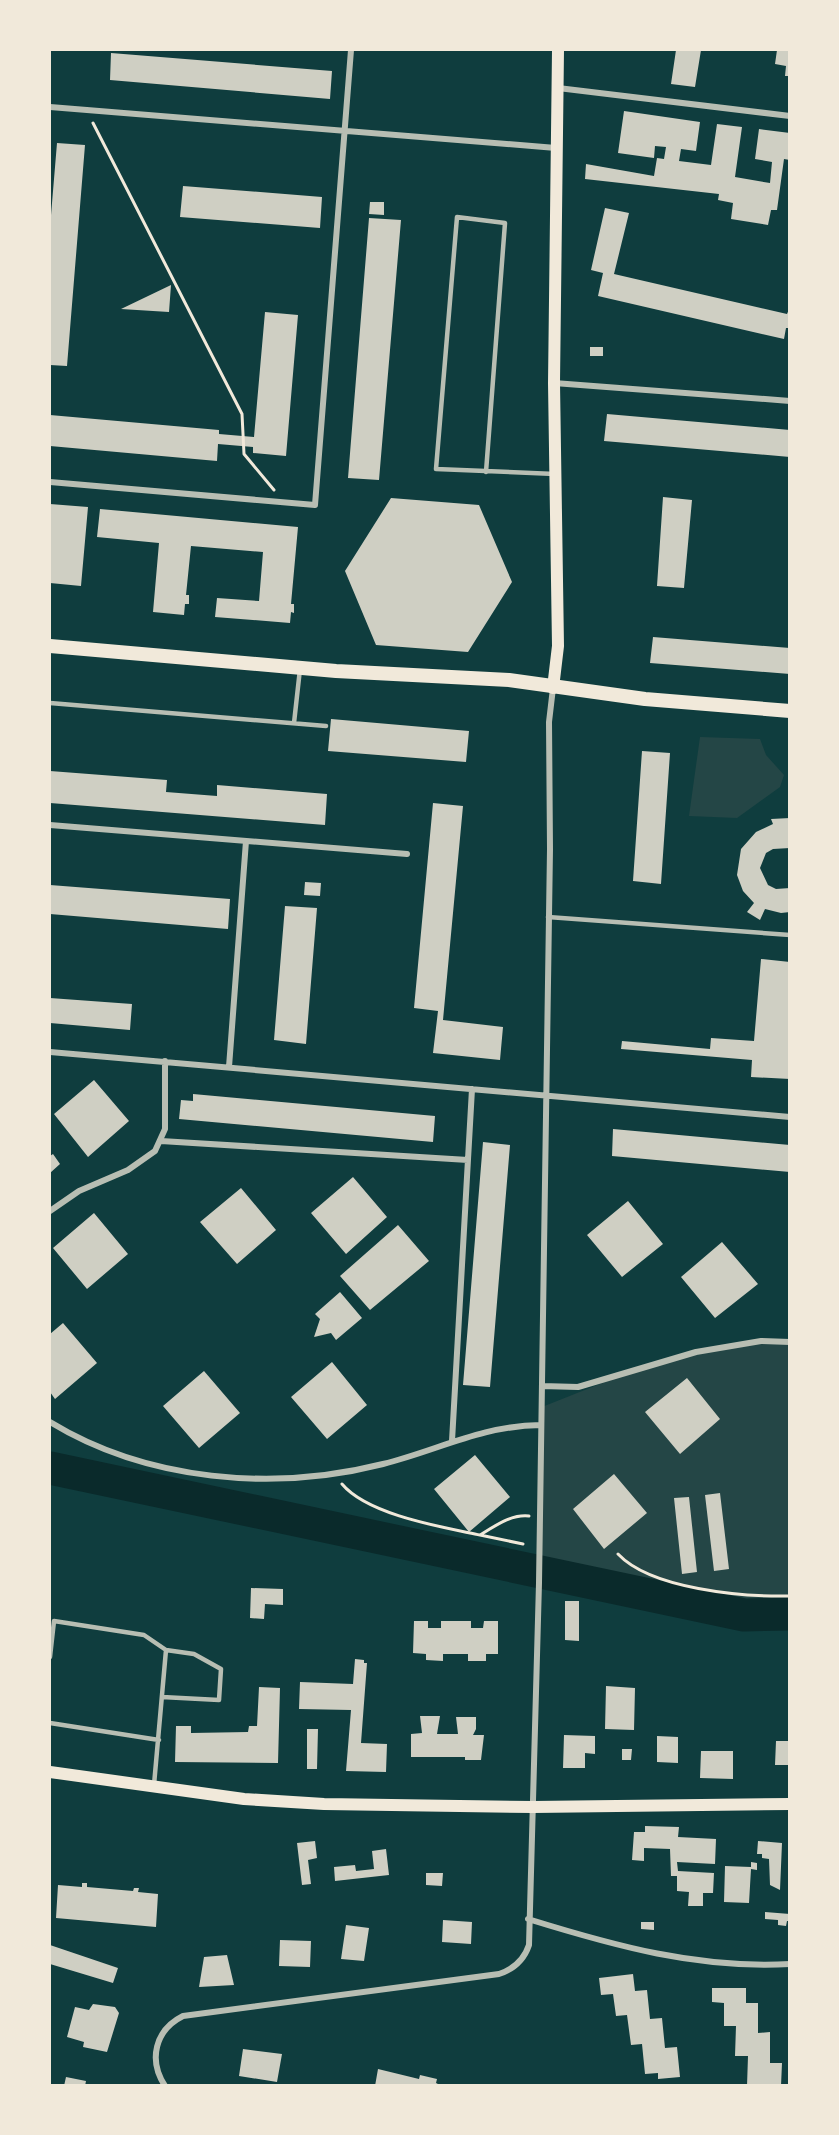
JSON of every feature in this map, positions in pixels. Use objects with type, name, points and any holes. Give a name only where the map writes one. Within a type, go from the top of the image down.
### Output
[{"type":"main road","points":[[553,687],[558,646],[554,383],[558,50]]},
{"type":"main road","points":[[50,646],[300,668],[509,680],[645,699],[789,711]]},
{"type":"main road","points":[[50,1772],[244,1799],[324,1804],[533,1807],[789,1804]]},
{"type":"street","points":[[50,482],[315,506],[351,50]]},
{"type":"street","points":[[557,88],[789,116]]},
{"type":"street","points":[[50,107],[556,148]]},
{"type":"street","points":[[554,383],[789,401]]},
{"type":"street","points":[[165,2085],[157,2070],[155,2050],[166,2028],[183,2016],[500,1974],[509,1971],[526,1952],[533,1807],[539,1583],[549,917],[549,722],[553,687]]},
{"type":"street","points":[[50,825],[407,854]]},
{"type":"street","points":[[229,1067],[246,841]]},
{"type":"street","points":[[50,1052],[789,1116]]},
{"type":"street","points":[[50,1211],[79,1191],[144,1160],[161,1141],[165,1129],[165,1062]]},
{"type":"street","points":[[452,1441],[472,1089]]},
{"type":"street","points":[[161,1141],[468,1160]]},
{"type":"street","points":[[542,1386],[578,1387],[696,1352],[761,1341],[789,1342]]},
{"type":"street","points":[[50,1422],[71,1435],[118,1456],[156,1467],[241,1478],[284,1478],[334,1474],[382,1464],[487,1430],[541,1425]]},
{"type":"street","points":[[528,1919],[589,1938],[696,1961],[741,1966],[789,1964]]},
{"type":"lane","points":[[486,471],[505,222],[457,217],[436,469],[555,474]]},
{"type":"lane","points":[[294,723],[300,668]]},
{"type":"lane","points":[[50,703],[326,726]]},
{"type":"lane","points":[[549,917],[789,935]]},
{"type":"lane","points":[[50,1657],[54,1621],[144,1635],[166,1650],[194,1654],[221,1669],[219,1700],[162,1697]]},
{"type":"lane","points":[[153,1788],[166,1650]]},
{"type":"lane","points":[[50,1723],[159,1740]]},
{"type":"path","points":[[87,110],[242,414],[244,454],[285,503]]},
{"type":"path","points":[[341,1483],[358,1498],[383,1509],[416,1520],[523,1544]]},
{"type":"path","points":[[480,1535],[513,1517],[522,1515],[540,1517]]},
{"type":"path","points":[[618,1554],[629,1566],[689,1587],[789,1596]]},
{"type":"shaded area","points":[[700,737],[760,739],[766,755],[784,775],[780,787],[737,818],[689,816]]},
{"type":"shaded area","points":[[761,1341],[789,1342],[789,1614],[744,1615],[651,1596],[539,1555],[542,1407],[625,1374],[696,1352]]},
{"type":"building","points":[[676,50],[701,50],[695,87],[671,84]]},
{"type":"building","points":[[777,50],[790,50],[790,76],[785,76],[786,66],[775,64]]},
{"type":"building","points":[[111,53],[332,71],[330,99],[110,80]]},
{"type":"building","points":[[624,111],[700,122],[696,151],[681,149],[679,161],[711,165],[717,124],[742,127],[735,177],[770,183],[772,162],[755,159],[759,129],[790,133],[790,160],[784,159],[777,210],[771,210],[768,225],[731,219],[733,203],[718,200],[719,194],[585,179],[586,164],[654,176],[657,158],[664,159],[666,147],[655,146],[654,158],[618,153]]},
{"type":"building","points":[[57,143],[85,145],[67,366],[50,365],[50,227]]},
{"type":"building","points":[[183,186],[322,197],[320,228],[180,217]]},
{"type":"building","points":[[370,202],[384,202],[384,215],[369,214]]},
{"type":"building","points":[[605,208],[629,213],[614,274],[787,314],[790,307],[790,328],[786,328],[784,339],[598,296],[603,273],[591,270]]},
{"type":"building","points":[[369,218],[401,220],[379,480],[348,478]]},
{"type":"building","points":[[171,285],[169,312],[121,309]]},
{"type":"building","points":[[265,312],[298,315],[286,456],[253,453],[253,447],[218,444],[217,461],[50,446],[50,415],[219,430],[219,434],[254,437]]},
{"type":"building","points":[[590,347],[603,347],[603,356],[590,356]]},
{"type":"building","points":[[607,414],[790,430],[790,457],[604,441]]},
{"type":"building","points":[[663,497],[692,500],[684,588],[657,586]]},
{"type":"building","points":[[391,498],[479,505],[512,582],[468,652],[376,645],[345,571]]},
{"type":"building","points":[[50,504],[88,507],[81,586],[50,583]]},
{"type":"building","points":[[100,509],[298,527],[291,604],[294,604],[294,613],[291,612],[290,623],[215,617],[217,598],[259,601],[263,552],[191,546],[186,595],[189,595],[189,604],[185,604],[184,615],[153,612],[159,543],[97,537]]},
{"type":"building","points":[[653,637],[790,648],[790,674],[650,663]]},
{"type":"building","points":[[331,719],[469,731],[466,762],[328,751]]},
{"type":"building","points":[[642,751],[670,753],[661,884],[633,881]]},
{"type":"building","points":[[50,771],[167,780],[166,792],[217,796],[217,785],[327,794],[325,825],[50,803]]},
{"type":"building","points":[[433,803],[463,806],[443,1020],[503,1027],[500,1060],[433,1053],[438,1011],[414,1008]]},
{"type":"building","points":[[790,818],[790,848],[773,849],[766,853],[760,868],[768,885],[776,889],[790,888],[790,912],[781,913],[765,909],[760,920],[747,912],[754,903],[743,891],[737,875],[741,849],[756,832],[773,824],[771,819]]},
{"type":"building","points":[[305,882],[321,883],[320,896],[304,895]]},
{"type":"building","points":[[50,885],[230,899],[228,929],[50,914]]},
{"type":"building","points":[[285,906],[317,908],[306,1044],[274,1040]]},
{"type":"building","points":[[761,959],[790,962],[790,1079],[751,1077],[752,1060],[621,1049],[622,1041],[710,1049],[711,1038],[754,1041]]},
{"type":"building","points":[[50,998],[132,1004],[130,1030],[50,1023]]},
{"type":"building","points":[[94,1080],[129,1121],[88,1157],[54,1114]]},
{"type":"building","points":[[193,1094],[435,1116],[433,1142],[179,1119],[181,1100],[193,1101]]},
{"type":"building","points":[[613,1129],[790,1145],[790,1172],[612,1156]]},
{"type":"building","points":[[483,1142],[510,1145],[490,1387],[463,1385]]},
{"type":"building","points":[[53,1154],[60,1164],[50,1173],[50,1156]]},
{"type":"building","points":[[353,1177],[387,1217],[346,1254],[311,1213]]},
{"type":"building","points":[[241,1188],[276,1230],[237,1264],[200,1222]]},
{"type":"building","points":[[628,1201],[663,1244],[622,1277],[587,1235]]},
{"type":"building","points":[[94,1213],[128,1254],[87,1289],[53,1248]]},
{"type":"building","points":[[398,1225],[429,1261],[370,1310],[340,1276]]},
{"type":"building","points":[[722,1242],[758,1284],[715,1318],[681,1277]]},
{"type":"building","points":[[340,1292],[362,1318],[336,1340],[331,1333],[314,1337],[320,1319],[315,1314]]},
{"type":"building","points":[[63,1323],[97,1363],[55,1399],[50,1392],[50,1334]]},
{"type":"building","points":[[332,1362],[367,1405],[327,1439],[291,1397]]},
{"type":"building","points":[[204,1371],[240,1413],[199,1448],[163,1406]]},
{"type":"building","points":[[687,1378],[720,1419],[680,1454],[645,1412]]},
{"type":"building","points":[[475,1455],[510,1497],[469,1532],[434,1489]]},
{"type":"building","points":[[614,1474],[647,1513],[604,1549],[573,1509]]},
{"type":"building","points":[[720,1493],[729,1569],[714,1571],[705,1495]]},
{"type":"building","points":[[689,1497],[697,1572],[682,1574],[674,1498]]},
{"type":"building","points":[[251,1588],[283,1589],[283,1605],[265,1604],[264,1619],[250,1618]]},
{"type":"building","points":[[565,1601],[579,1601],[579,1641],[565,1640]]},
{"type":"building","points":[[414,1621],[428,1621],[428,1628],[441,1628],[441,1621],[471,1621],[471,1628],[483,1628],[484,1621],[498,1621],[498,1654],[486,1654],[486,1661],[468,1661],[468,1654],[443,1654],[443,1661],[426,1660],[426,1654],[413,1653]]},
{"type":"building","points":[[355,1659],[364,1660],[364,1663],[367,1663],[361,1743],[387,1744],[386,1772],[346,1771],[351,1710],[299,1709],[300,1682],[353,1684]]},
{"type":"building","points":[[606,1686],[635,1688],[634,1730],[605,1729]]},
{"type":"building","points":[[259,1687],[280,1688],[278,1763],[175,1762],[176,1726],[191,1726],[191,1733],[248,1732],[249,1726],[257,1726]]},
{"type":"building","points":[[420,1716],[440,1716],[437,1734],[458,1734],[456,1717],[476,1717],[476,1729],[473,1735],[484,1735],[481,1760],[465,1760],[465,1757],[411,1757],[411,1734],[422,1733]]},
{"type":"building","points":[[307,1729],[318,1729],[317,1769],[307,1769]]},
{"type":"building","points":[[564,1735],[595,1736],[595,1754],[585,1753],[585,1768],[563,1768]]},
{"type":"building","points":[[657,1736],[678,1737],[678,1763],[657,1762]]},
{"type":"building","points":[[776,1741],[790,1741],[790,1765],[775,1765]]},
{"type":"building","points":[[622,1749],[632,1749],[631,1760],[622,1760]]},
{"type":"building","points":[[701,1751],[733,1751],[733,1779],[700,1778]]},
{"type":"building","points":[[645,1826],[679,1827],[678,1837],[716,1839],[715,1864],[677,1862],[678,1871],[714,1873],[713,1893],[703,1893],[703,1906],[688,1906],[689,1892],[677,1891],[677,1876],[671,1876],[670,1849],[644,1848],[644,1861],[632,1860],[634,1832],[645,1832]]},
{"type":"building","points":[[315,1841],[317,1858],[308,1860],[311,1884],[302,1885],[297,1843]]},
{"type":"building","points":[[758,1841],[782,1843],[780,1890],[770,1885],[769,1859],[762,1858],[762,1854],[757,1854]]},
{"type":"building","points":[[386,1849],[389,1875],[335,1881],[334,1867],[355,1865],[356,1871],[374,1869],[372,1851]]},
{"type":"building","points":[[751,1862],[757,1863],[757,1870],[751,1869],[749,1903],[724,1902],[725,1866],[751,1867]]},
{"type":"building","points":[[426,1873],[443,1873],[442,1886],[426,1885]]},
{"type":"building","points":[[82,1883],[87,1883],[87,1887],[133,1891],[134,1888],[139,1888],[138,1892],[158,1894],[156,1927],[56,1918],[58,1885],[82,1887]]},
{"type":"building","points":[[765,1912],[790,1914],[790,1921],[787,1921],[786,1926],[778,1925],[778,1920],[765,1919]]},
{"type":"building","points":[[443,1920],[472,1922],[471,1944],[442,1942]]},
{"type":"building","points":[[641,1922],[654,1922],[654,1930],[641,1929]]},
{"type":"building","points":[[346,1925],[369,1928],[364,1961],[341,1959]]},
{"type":"building","points":[[280,1940],[311,1941],[310,1967],[279,1966]]},
{"type":"building","points":[[50,1945],[118,1968],[113,1983],[50,1964]]},
{"type":"building","points":[[227,1955],[234,1985],[199,1987],[204,1957]]},
{"type":"building","points":[[633,1974],[635,1991],[647,1990],[650,2019],[662,2018],[665,2048],[677,2047],[680,2077],[658,2079],[658,2073],[645,2074],[642,2044],[631,2045],[627,2015],[616,2016],[613,1994],[601,1995],[599,1978]]},
{"type":"building","points":[[712,1988],[746,1988],[746,2003],[758,2003],[758,2033],[770,2032],[770,2063],[782,2063],[781,2086],[747,2086],[748,2056],[735,2056],[736,2026],[724,2026],[724,2003],[712,2002]]},
{"type":"building","points":[[93,2004],[115,2007],[119,2013],[107,2052],[83,2047],[84,2042],[67,2037],[75,2007],[89,2010]]},
{"type":"building","points":[[243,2049],[282,2054],[277,2082],[239,2076]]},
{"type":"building","points":[[378,2069],[419,2079],[420,2075],[437,2079],[436,2083],[442,2086],[375,2086]]},
{"type":"building","points":[[66,2077],[86,2081],[85,2086],[64,2086]]},
{"type":"waterway","points":[[50,1468],[744,1615],[790,1614]]}]
